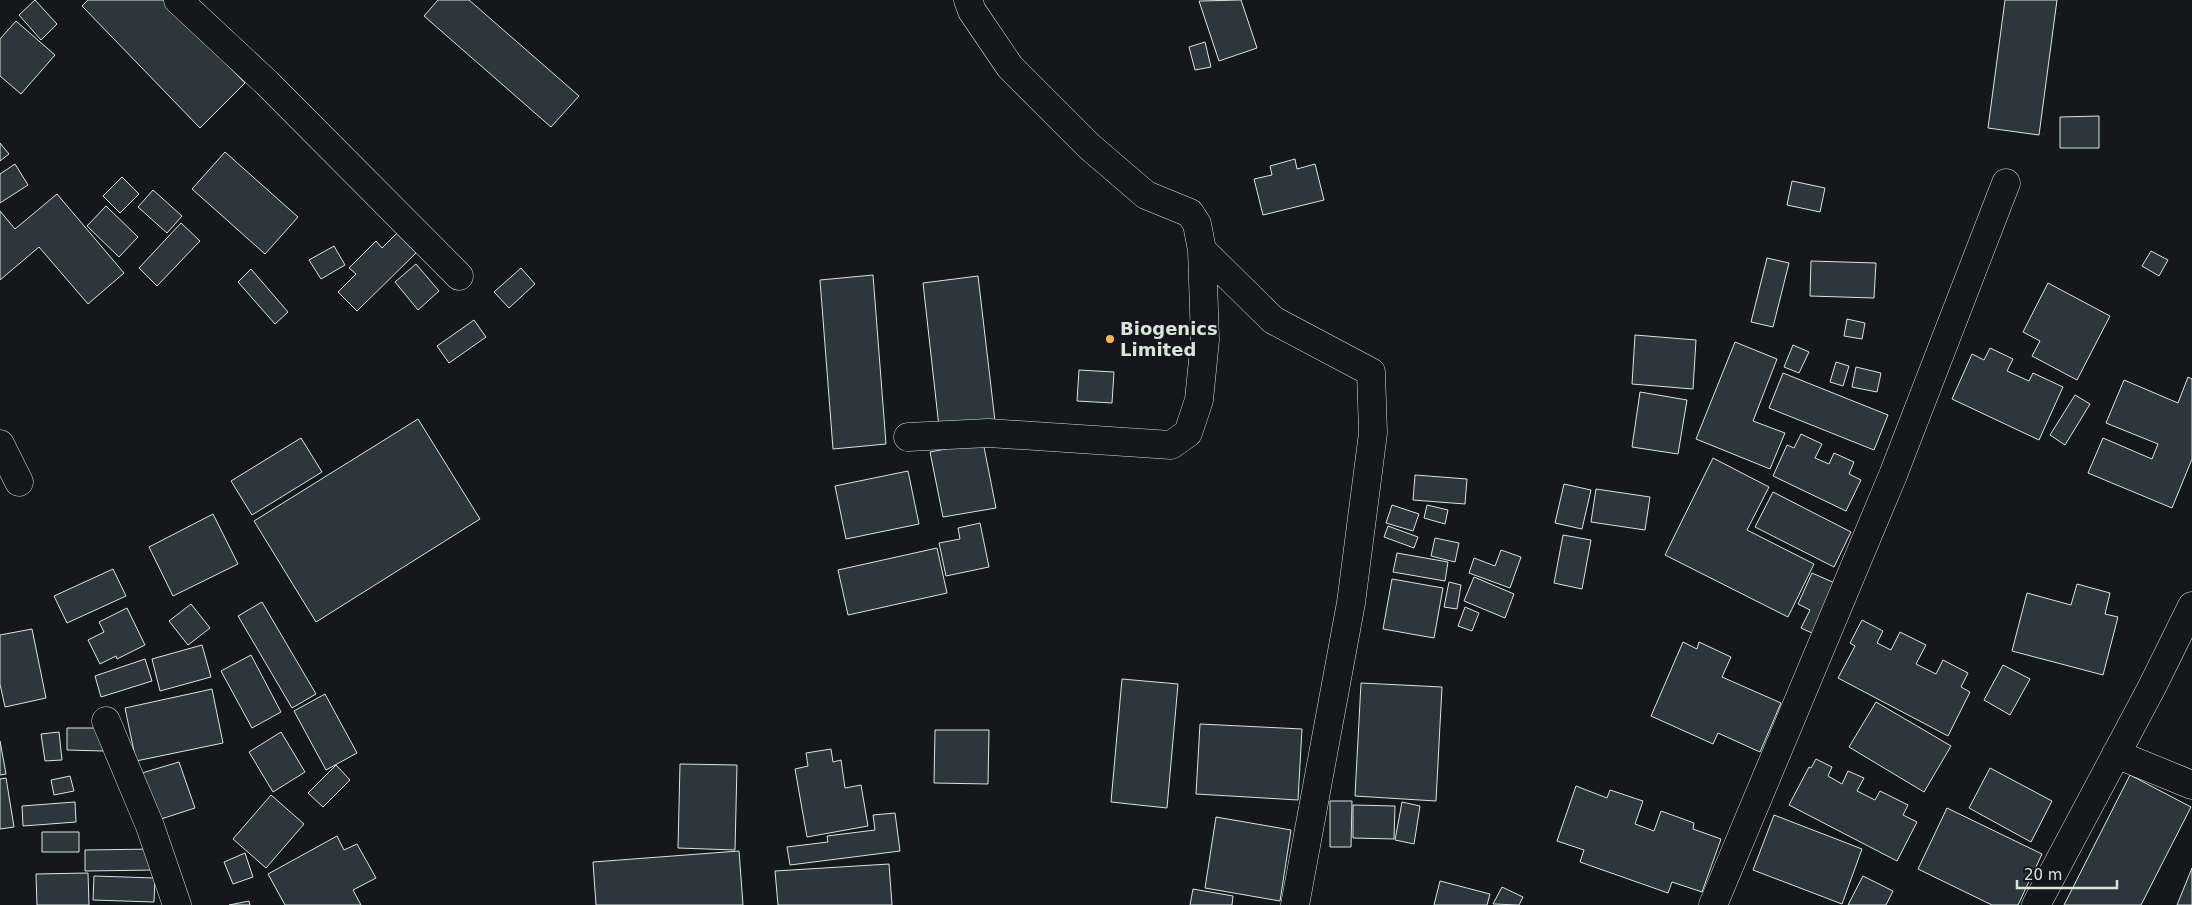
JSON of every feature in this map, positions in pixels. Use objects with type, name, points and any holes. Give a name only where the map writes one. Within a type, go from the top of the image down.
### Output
[{"type":"street","points":[[178,0],[266,83],[459,276]]},
{"type":"street","points":[[908,436],[988,433],[1171,445],[1188,433],[1199,400],[1205,340],[1202,250],[1197,224],[1190,213],[1146,195],[1090,147],[1010,67],[972,11],[968,0]]},
{"type":"street","points":[[1713,905],[1893,475],[2006,183]]},
{"type":"street","points":[[1202,250],[1274,320],[1371,372],[1373,433],[1351,603],[1295,905]]},
{"type":"street","points":[[0,444],[19,482]]},
{"type":"street","points":[[2036,905],[2192,606]]},
{"type":"street","points":[[106,721],[150,826],[177,905]]},
{"type":"street","points":[[2116,754],[2192,785]]},
{"type":"building","points":[[35,0],[57,24],[41,40],[19,15]]},
{"type":"building","points":[[88,0],[164,0],[245,83],[200,128],[82,6]]},
{"type":"building","points":[[438,0],[469,0],[579,96],[551,127],[424,16]]},
{"type":"building","points":[[1241,0],[1257,48],[1219,61],[1199,1]]},
{"type":"building","points":[[2005,0],[2057,0],[2039,135],[1988,128]]},
{"type":"building","points":[[16,21],[55,55],[21,94],[0,76],[0,39]]},
{"type":"building","points":[[1205,42],[1211,67],[1195,70],[1189,47]]},
{"type":"building","points":[[2099,116],[2099,148],[2060,148],[2060,117]]},
{"type":"building","points":[[0,143],[9,154],[0,161]]},
{"type":"building","points":[[225,152],[298,217],[265,254],[192,189]]},
{"type":"building","points":[[1295,159],[1297,169],[1315,164],[1324,200],[1263,215],[1254,179],[1272,175],[1270,166]]},
{"type":"building","points":[[15,164],[28,185],[0,203],[0,174]]},
{"type":"building","points":[[122,177],[139,194],[120,213],[103,196]]},
{"type":"building","points":[[1792,181],[1825,188],[1820,212],[1787,205]]},
{"type":"building","points":[[153,190],[182,216],[167,233],[138,207]]},
{"type":"building","points":[[57,194],[124,273],[88,304],[39,247],[0,280],[0,211],[15,229]]},
{"type":"building","points":[[106,206],[138,237],[119,257],[87,226]]},
{"type":"building","points":[[181,223],[200,241],[157,286],[139,268]]},
{"type":"building","points":[[397,233],[416,253],[357,311],[338,292],[356,274],[349,268],[376,241],[382,248]]},
{"type":"building","points":[[334,246],[345,265],[321,279],[309,260]]},
{"type":"building","points":[[2151,251],[2168,260],[2159,276],[2142,266]]},
{"type":"building","points":[[1767,258],[1789,263],[1773,327],[1751,322]]},
{"type":"building","points":[[1811,261],[1876,263],[1874,298],[1810,296]]},
{"type":"building","points":[[416,264],[439,291],[418,310],[395,282]]},
{"type":"building","points":[[521,268],[535,284],[509,308],[494,292]]},
{"type":"building","points":[[251,269],[288,312],[275,324],[238,282]]},
{"type":"building","points":[[873,275],[886,444],[833,449],[820,280]]},
{"type":"building","points":[[978,276],[995,421],[939,427],[923,283]]},
{"type":"building","points":[[2048,283],[2110,316],[2077,380],[2032,356],[2040,341],[2023,332]]},
{"type":"building","points":[[1847,319],[1865,323],[1862,339],[1844,336]]},
{"type":"building","points":[[474,320],[486,337],[449,363],[437,346]]},
{"type":"building","points":[[1635,335],[1696,340],[1693,389],[1632,384]]},
{"type":"building","points":[[1735,342],[1777,359],[1753,421],[1785,433],[1770,469],[1696,439]]},
{"type":"building","points":[[1793,345],[1809,352],[1799,373],[1784,367]]},
{"type":"building","points":[[1990,348],[2013,359],[2007,371],[2029,381],[2033,373],[2063,387],[2039,440],[1952,399],[1972,354],[1984,360]]},
{"type":"building","points":[[1836,362],[1849,366],[1843,386],[1830,382]]},
{"type":"building","points":[[1856,367],[1881,373],[1877,392],[1852,387]]},
{"type":"building","points":[[1079,370],[1114,372],[1112,403],[1077,401]]},
{"type":"building","points":[[1783,373],[1888,415],[1874,450],[1769,408]]},
{"type":"building","points":[[2188,377],[2192,379],[2192,459],[2172,508],[2088,473],[2103,438],[2152,459],[2158,444],[2106,423],[2124,380],[2178,403]]},
{"type":"building","points":[[1640,392],[1687,400],[1678,454],[1632,447]]},
{"type":"building","points":[[2075,395],[2090,404],[2065,445],[2050,435]]},
{"type":"building","points":[[418,419],[480,519],[316,622],[254,521]]},
{"type":"building","points":[[1801,434],[1822,444],[1815,458],[1829,464],[1834,453],[1854,462],[1849,474],[1861,480],[1846,511],[1773,476],[1787,445],[1794,448]]},
{"type":"building","points":[[301,438],[322,472],[252,515],[231,481]]},
{"type":"building","points":[[983,442],[996,508],[943,517],[930,452]]},
{"type":"building","points":[[1713,458],[1769,487],[1747,530],[1814,564],[1788,617],[1665,555]]},
{"type":"building","points":[[908,471],[919,524],[846,539],[835,486]]},
{"type":"building","points":[[1415,475],[1467,479],[1465,504],[1413,500]]},
{"type":"building","points":[[1564,484],[1591,490],[1582,529],[1555,523]]},
{"type":"building","points":[[1596,489],[1650,497],[1645,530],[1591,522]]},
{"type":"building","points":[[1773,492],[1851,532],[1834,567],[1755,527]]},
{"type":"building","points":[[1392,505],[1419,514],[1413,531],[1386,523]]},
{"type":"building","points":[[1427,505],[1448,510],[1445,524],[1424,518]]},
{"type":"building","points":[[213,514],[238,564],[173,596],[149,547]]},
{"type":"building","points":[[980,523],[989,567],[946,576],[939,543],[960,539],[958,528]]},
{"type":"building","points":[[1388,526],[1418,537],[1414,548],[1384,537]]},
{"type":"building","points":[[1563,535],[1591,540],[1582,589],[1554,583]]},
{"type":"building","points":[[1435,538],[1459,543],[1455,562],[1431,556]]},
{"type":"building","points":[[937,548],[947,593],[848,615],[838,570]]},
{"type":"building","points":[[1501,550],[1521,557],[1510,588],[1469,573],[1474,558],[1495,566]]},
{"type":"building","points":[[1397,553],[1448,562],[1445,581],[1393,572]]},
{"type":"building","points":[[113,569],[126,596],[67,623],[54,596]]},
{"type":"building","points":[[1812,573],[1837,584],[1812,633],[1801,628],[1810,610],[1798,604]]},
{"type":"building","points":[[1474,577],[1514,594],[1505,618],[1464,601]]},
{"type":"building","points":[[1392,579],[1443,588],[1434,638],[1383,629]]},
{"type":"building","points":[[1449,582],[1461,585],[1457,609],[1444,607]]},
{"type":"building","points":[[2077,584],[2110,593],[2105,614],[2118,617],[2103,675],[2012,651],[2027,593],[2071,605]]},
{"type":"building","points":[[262,602],[316,694],[292,708],[238,616]]},
{"type":"building","points":[[191,604],[210,628],[188,645],[169,621]]},
{"type":"building","points":[[1465,607],[1479,613],[1472,631],[1458,626]]},
{"type":"building","points":[[127,608],[145,645],[117,659],[116,656],[100,664],[88,640],[104,632],[99,622]]},
{"type":"building","points":[[1862,620],[1883,631],[1877,643],[1891,650],[1900,632],[1926,645],[1916,664],[1936,674],[1943,660],[1968,673],[1961,687],[1970,692],[1948,736],[1838,678],[1855,646],[1850,643]]},
{"type":"building","points":[[32,629],[46,698],[5,707],[0,684],[0,635]]},
{"type":"building","points":[[1683,642],[1697,649],[1699,642],[1731,657],[1722,677],[1781,703],[1760,752],[1718,733],[1713,744],[1651,716]]},
{"type":"building","points":[[202,645],[211,677],[160,691],[152,659]]},
{"type":"building","points":[[251,655],[281,712],[252,728],[221,671]]},
{"type":"building","points":[[145,659],[152,681],[101,697],[95,676]]},
{"type":"building","points":[[2003,665],[2030,679],[2010,715],[1984,700]]},
{"type":"building","points":[[1122,679],[1178,684],[1167,808],[1111,802]]},
{"type":"building","points":[[1361,683],[1442,687],[1436,801],[1355,796]]},
{"type":"building","points":[[212,689],[223,743],[136,761],[125,708]]},
{"type":"building","points":[[325,694],[357,753],[326,770],[294,711]]},
{"type":"building","points":[[1876,702],[1951,746],[1924,792],[1849,747]]},
{"type":"building","points":[[1200,724],[1302,729],[1298,800],[1196,794]]},
{"type":"building","points":[[67,728],[103,728],[103,751],[67,750]]},
{"type":"building","points":[[935,730],[989,730],[988,784],[934,783]]},
{"type":"building","points":[[59,732],[62,760],[45,761],[41,734]]},
{"type":"building","points":[[281,732],[305,772],[273,792],[249,752]]},
{"type":"building","points":[[0,741],[6,774],[0,775]]},
{"type":"building","points":[[831,749],[833,762],[841,760],[845,788],[861,785],[868,826],[807,837],[795,769],[808,766],[806,753]]},
{"type":"building","points":[[1816,759],[1832,767],[1828,776],[1842,784],[1848,771],[1864,778],[1857,791],[1875,800],[1880,791],[1908,805],[1903,815],[1917,822],[1897,861],[1789,805],[1809,767],[1811,768]]},
{"type":"building","points":[[179,762],[195,808],[158,820],[142,773]]},
{"type":"building","points":[[680,764],[737,765],[735,850],[678,848]]},
{"type":"building","points":[[336,765],[350,780],[323,807],[308,793]]},
{"type":"building","points":[[1990,768],[2052,801],[2031,842],[1969,808]]},
{"type":"building","points":[[2130,775],[2191,807],[2141,905],[2064,905]]},
{"type":"building","points":[[70,776],[74,791],[54,795],[51,780]]},
{"type":"building","points":[[6,778],[14,827],[0,829],[0,779]]},
{"type":"building","points":[[1576,786],[1607,798],[1610,790],[1643,801],[1635,824],[1654,831],[1661,811],[1694,823],[1693,829],[1721,839],[1702,892],[1672,882],[1668,893],[1580,862],[1584,850],[1557,841]]},
{"type":"building","points":[[271,795],[304,824],[266,868],[233,839]]},
{"type":"building","points":[[1330,801],[1352,801],[1351,847],[1330,847]]},
{"type":"building","points":[[75,802],[76,822],[23,826],[22,806]]},
{"type":"building","points":[[1402,802],[1420,806],[1414,844],[1395,840]]},
{"type":"building","points":[[1353,805],[1395,806],[1394,839],[1353,838]]},
{"type":"building","points":[[1947,808],[2042,854],[2018,905],[1992,905],[1918,869]]},
{"type":"building","points":[[895,813],[900,851],[790,865],[787,847],[828,842],[827,836],[875,830],[873,815]]},
{"type":"building","points":[[1774,815],[1862,849],[1842,904],[1753,870]]},
{"type":"building","points":[[1216,817],[1291,830],[1280,901],[1205,888]]},
{"type":"building","points":[[42,832],[79,832],[79,852],[42,852]]},
{"type":"building","points":[[337,836],[344,850],[357,844],[376,878],[353,890],[361,905],[285,905],[268,874]]},
{"type":"building","points":[[156,849],[157,870],[85,871],[85,850]]},
{"type":"building","points":[[739,851],[743,905],[596,905],[593,862]]},
{"type":"building","points":[[245,853],[253,877],[233,884],[224,862]]},
{"type":"building","points":[[889,864],[892,905],[778,905],[775,871]]},
{"type":"building","points":[[2192,868],[2192,905],[2177,905]]},
{"type":"building","points":[[88,873],[89,905],[37,905],[36,874]]},
{"type":"building","points":[[94,876],[155,878],[154,902],[93,900]]},
{"type":"building","points":[[1863,876],[1893,891],[1886,905],[1848,905]]},
{"type":"building","points":[[1440,881],[1490,894],[1487,905],[1434,905]]},
{"type":"building","points":[[1502,887],[1523,897],[1519,905],[1493,904]]},
{"type":"building","points":[[1193,889],[1233,896],[1232,905],[1190,905]]},
{"type":"building","points":[[249,901],[250,905],[229,905]]},
{"type":"place","name":"Biogenics Limited","points":[[1110,339]]}]
